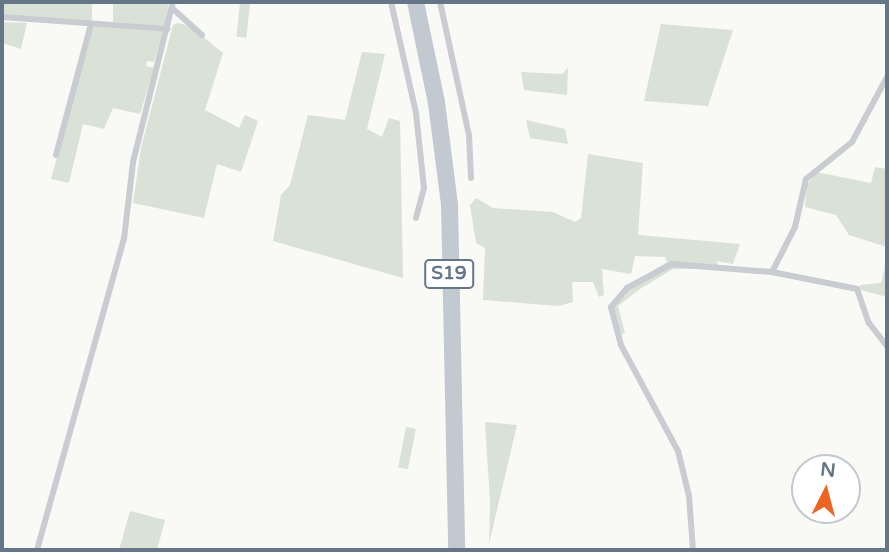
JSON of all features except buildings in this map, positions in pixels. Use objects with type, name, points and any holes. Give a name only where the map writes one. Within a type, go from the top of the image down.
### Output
[{"type":"highway","name":"S19","points":[[412,2],[431,91],[446,205],[453,550]]},
{"type":"highway","name":"S19","points":[[419,2],[440,102],[453,205],[460,550]]},
{"type":"street","points":[[391,2],[416,113],[424,188],[415,218]]},
{"type":"street","points":[[440,2],[469,135],[471,178]]},
{"type":"street","points":[[37,550],[124,239],[133,162],[173,5]]},
{"type":"street","points":[[173,5],[202,35]]},
{"type":"street","points":[[2,18],[168,29]]},
{"type":"street","points":[[56,155],[91,24]]},
{"type":"street","points":[[772,272],[795,228],[806,179],[853,140],[887,77]]},
{"type":"street","points":[[693,550],[689,496],[677,451],[621,345],[611,307],[627,288],[672,264],[772,272],[851,285],[859,294],[869,323],[887,346]]},
{"type":"shaded area","points":[[2,2],[92,2],[92,21],[2,15]]},
{"type":"shaded area","points":[[113,2],[169,2],[165,26],[113,22]]},
{"type":"shaded area","points":[[240,3],[250,4],[246,38],[236,37]]},
{"type":"shaded area","points":[[2,22],[27,23],[21,49],[2,43]]},
{"type":"shaded area","points":[[178,23],[190,26],[223,53],[205,110],[239,128],[245,115],[258,121],[241,172],[217,164],[204,218],[133,203],[141,148],[173,25]]},
{"type":"shaded area","points":[[661,24],[733,30],[708,106],[644,101]]},
{"type":"shaded area","points":[[93,26],[163,31],[154,62],[147,61],[146,66],[154,68],[140,114],[113,108],[104,129],[83,124],[69,183],[51,179]]},
{"type":"shaded area","points":[[362,52],[385,54],[367,129],[382,137],[389,118],[400,121],[403,278],[273,241],[281,195],[290,185],[308,115],[345,120]]},
{"type":"shaded area","points":[[568,67],[567,95],[524,90],[521,72],[563,74]]},
{"type":"shaded area","points":[[526,120],[565,129],[568,144],[530,138]]},
{"type":"shaded area","points":[[588,154],[643,163],[638,235],[740,244],[733,264],[716,261],[721,269],[673,269],[640,289],[618,306],[625,333],[620,335],[613,306],[631,284],[667,262],[665,257],[635,256],[631,274],[602,269],[604,295],[599,297],[593,282],[572,282],[573,302],[559,306],[483,300],[485,248],[476,243],[470,205],[476,198],[493,208],[553,212],[575,222],[581,218]]},
{"type":"shaded area","points":[[875,167],[887,169],[887,247],[849,235],[836,215],[805,207],[807,185],[816,172],[871,183]]},
{"type":"shaded area","points":[[887,258],[887,297],[861,290],[860,285],[881,283]]},
{"type":"shaded area","points":[[485,422],[517,425],[489,544],[490,502]]},
{"type":"shaded area","points":[[406,427],[416,429],[408,469],[398,467]]},
{"type":"shaded area","points":[[130,511],[165,520],[157,550],[119,550]]}]
